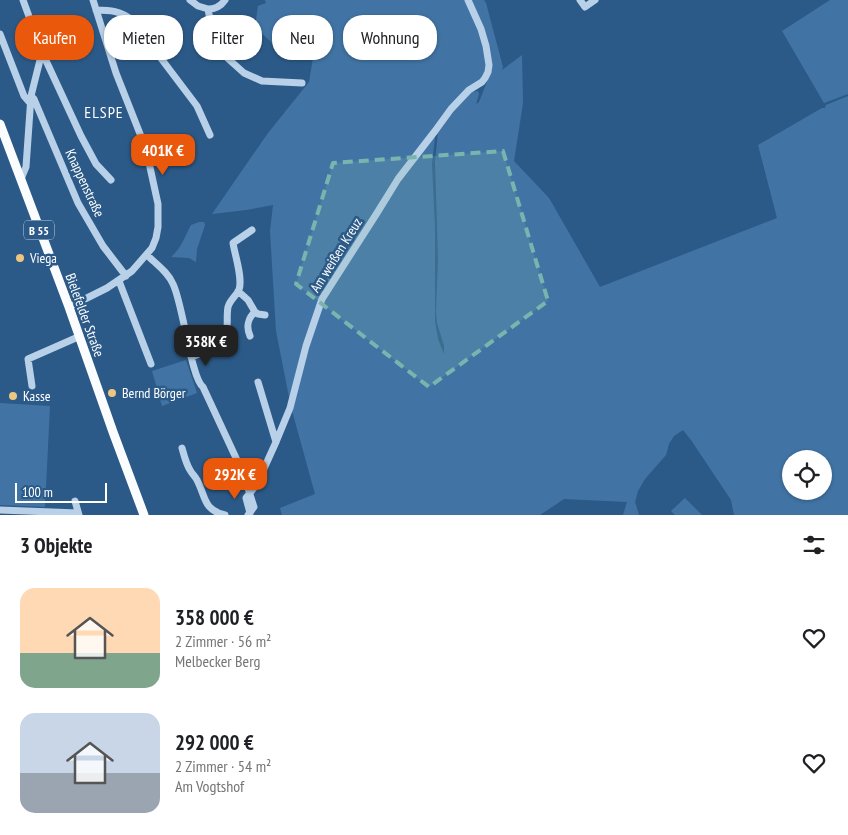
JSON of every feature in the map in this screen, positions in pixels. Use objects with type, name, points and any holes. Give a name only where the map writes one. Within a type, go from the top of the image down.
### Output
[{"type":"main road","name":"Bielefelder Straße","points":[[0,124],[144,515]]},
{"type":"street","points":[[23,0],[28,15]]},
{"type":"street","points":[[69,308],[118,281],[137,266],[152,248],[158,227],[156,192],[146,149],[116,73],[93,0]]},
{"type":"street","points":[[190,0],[198,6],[208,9],[218,7],[225,0]]},
{"type":"street","name":"Am weißen Kreuz","points":[[250,493],[257,484],[290,408],[306,346],[322,300],[398,179],[451,109],[469,90],[482,82],[488,72],[489,65],[486,46],[481,29],[468,0]]},
{"type":"street","points":[[580,0],[585,7],[595,0]]},
{"type":"street","points":[[208,9],[211,25],[224,55],[244,73],[262,81],[302,83]]},
{"type":"street","points":[[96,10],[116,11],[132,20],[197,106],[210,136]]},
{"type":"street","name":"Knappenstraße","points":[[0,34],[24,96],[34,99],[78,204],[103,246],[126,276]]},
{"type":"street","points":[[21,178],[26,167],[30,99],[40,60]]},
{"type":"street","points":[[46,60],[96,164],[111,180]]},
{"type":"street","points":[[191,357],[208,351],[225,338],[228,326],[228,307],[238,291],[239,279],[233,243],[252,230]]},
{"type":"street","points":[[147,255],[174,284],[199,383],[203,387],[236,457],[250,493],[254,507],[249,514]]},
{"type":"street","points":[[118,281],[151,364]]},
{"type":"street","points":[[238,291],[248,300],[254,312],[265,315]]},
{"type":"street","points":[[250,336],[248,320],[254,312]]},
{"type":"street","points":[[32,386],[28,359],[78,337]]},
{"type":"street","points":[[258,382],[276,442]]},
{"type":"street","points":[[182,448],[189,469],[197,479],[207,505],[219,514],[225,515]]},
{"type":"street","points":[[0,510],[79,514],[75,501]]},
{"type":"highlighted area","points":[[503,151],[548,301],[429,387],[296,284],[333,163]]},
{"type":"shaded area","points":[[265,0],[465,0],[483,40],[486,61],[485,71],[481,80],[469,87],[432,131],[435,138],[432,164],[435,227],[435,321],[438,339],[444,354],[436,312],[438,259],[435,161],[438,132],[453,108],[472,92],[478,91],[476,104],[479,102],[490,72],[491,63],[485,35],[470,0],[484,0],[486,3],[503,67],[502,70],[522,55],[523,103],[514,161],[549,198],[600,287],[777,218],[758,145],[825,108],[826,105],[848,96],[848,515],[734,515],[731,500],[683,430],[674,436],[669,444],[666,455],[645,479],[638,491],[635,502],[639,515],[623,515],[627,502],[564,499],[540,515],[282,515],[280,508],[315,494],[291,407],[276,331],[270,231],[273,205],[212,214],[268,133],[309,82],[313,60],[333,60],[333,15],[272,15],[272,43],[262,34],[262,15],[257,15],[258,6],[266,3]]},
{"type":"shaded area","points":[[830,0],[848,0],[848,94],[824,103],[782,31]]},
{"type":"shaded area","points":[[204,222],[205,225],[197,249],[196,262],[189,258],[171,257],[180,246],[191,225]]},
{"type":"shaded area","points":[[186,360],[197,393],[162,406],[152,371]]},
{"type":"shaded area","points":[[0,403],[50,406],[45,507],[0,505]]},
{"type":"shaded area","points":[[685,498],[702,515],[675,515],[671,511]]},
{"type":"place","name":"Viega","points":[[20,258]]},
{"type":"place","name":"Bernd Börger","points":[[112,393]]},
{"type":"place","name":"Kasse","points":[[13,396]]},
{"type":"district","name":"ELSPE","points":[[104,112]]}]
